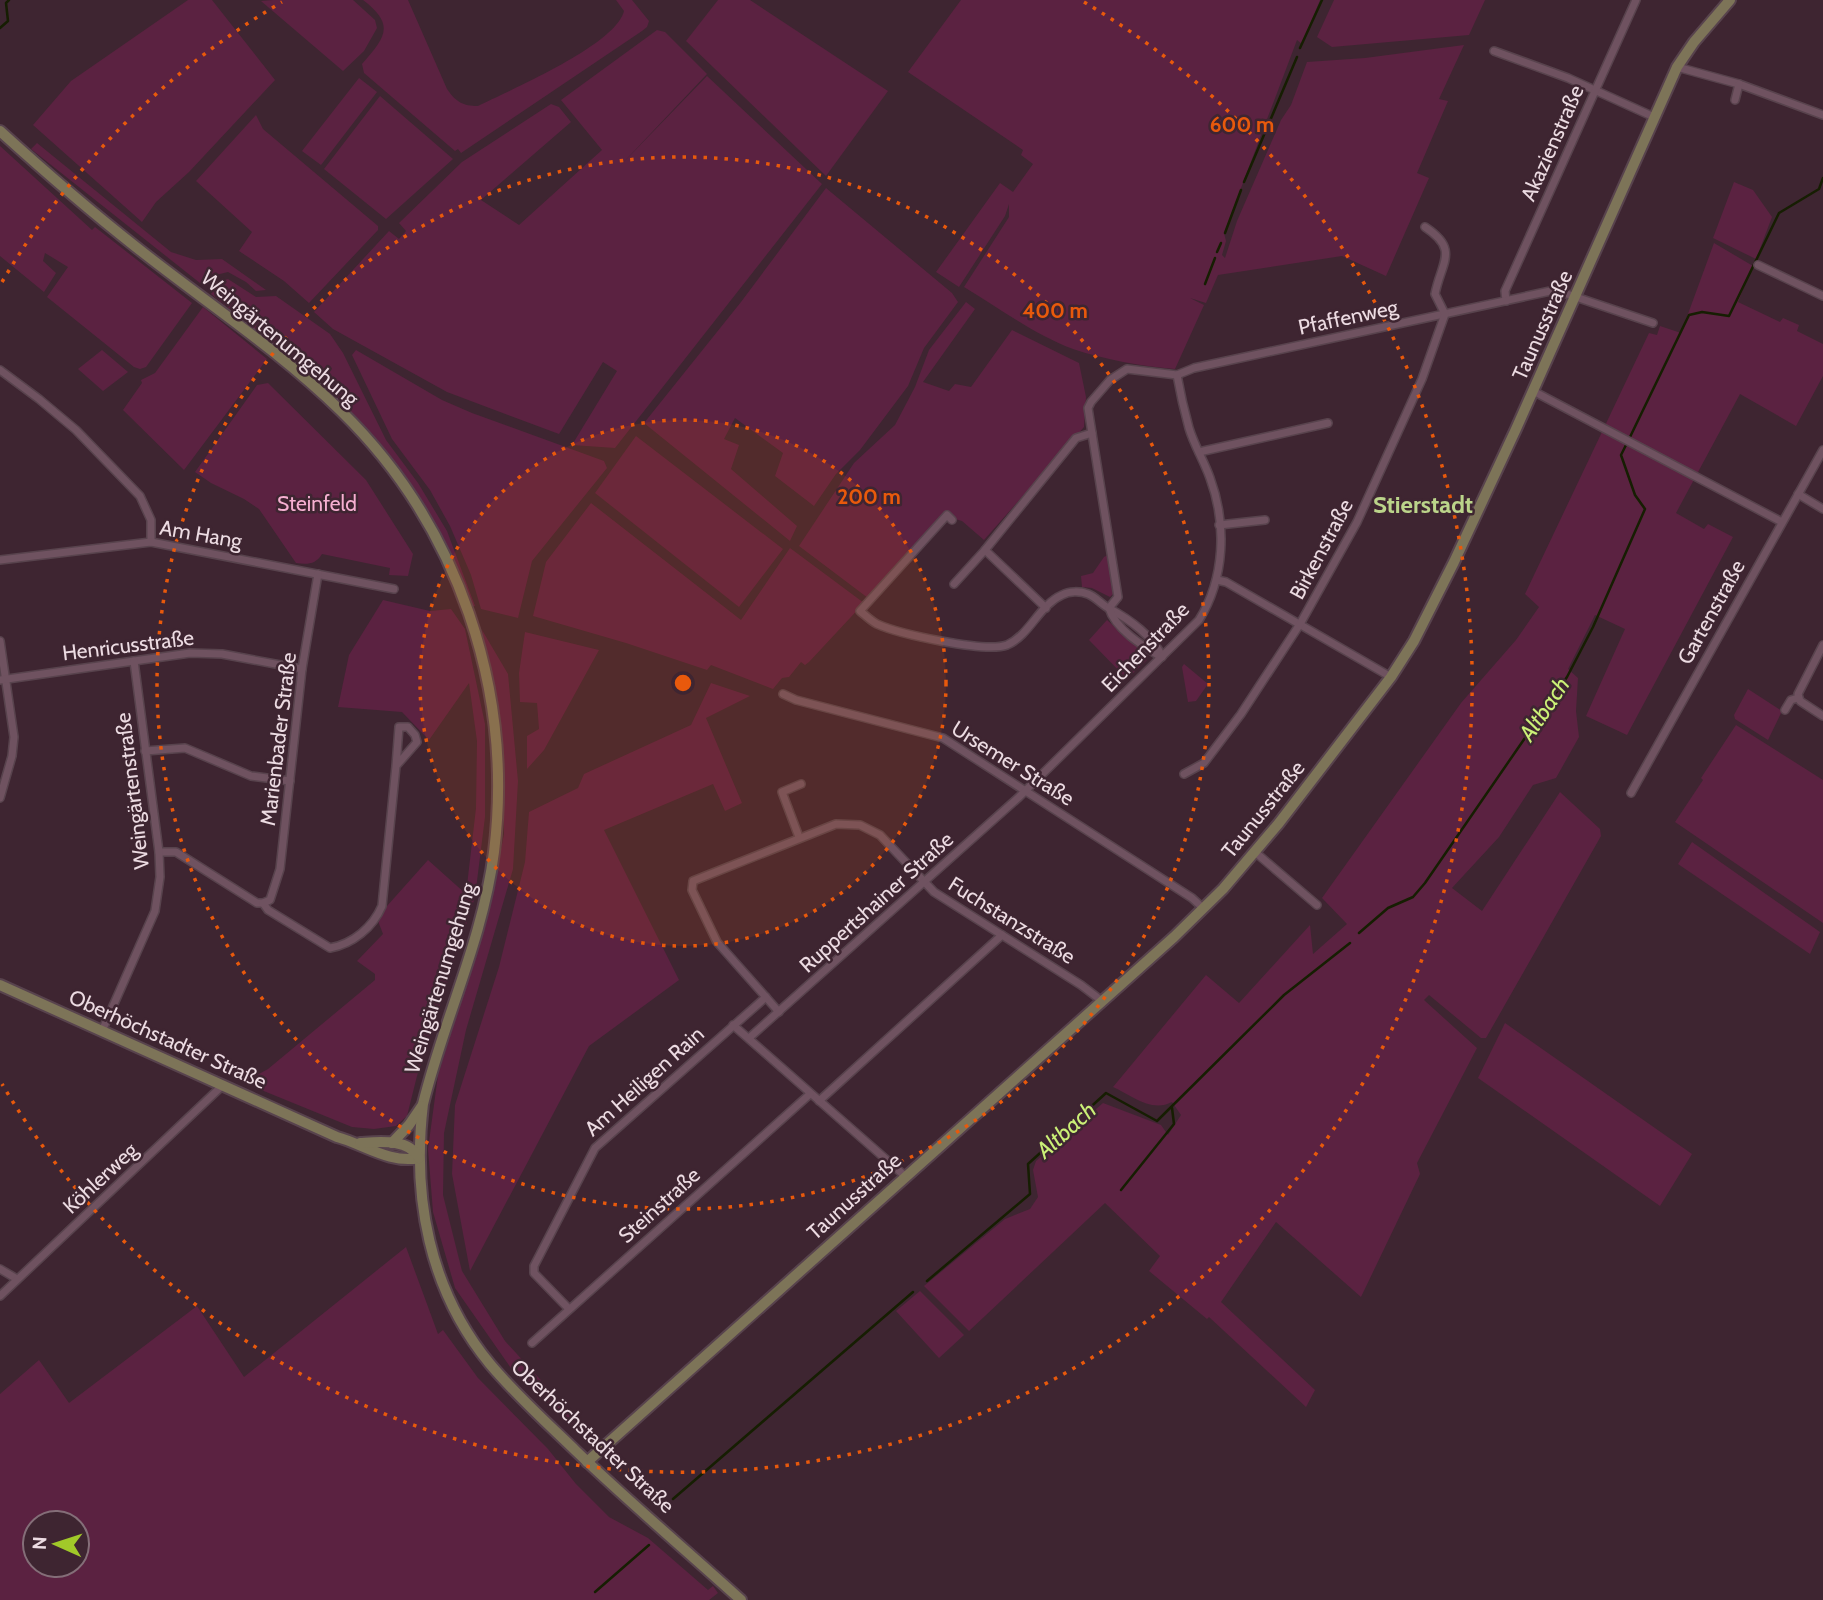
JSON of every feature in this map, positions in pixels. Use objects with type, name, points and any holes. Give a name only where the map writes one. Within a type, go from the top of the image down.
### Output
[{"type":"street","name":"Akazienstraße","points":[[1506,301],[1505,291],[1636,0]]},
{"type":"street","name":"Taunusstraße","points":[[587,1462],[1204,909],[1255,852],[1308,786],[1391,677],[1425,621],[1533,391],[1676,67],[1693,42],[1730,0]]},
{"type":"street","points":[[1493,51],[1654,117]]},
{"type":"street","points":[[1676,67],[1739,85],[1823,115]]},
{"type":"street","points":[[1735,100],[1739,85]]},
{"type":"street","name":"Weingärtenumgehung","points":[[0,131],[58,184],[304,377],[342,412],[371,442],[409,492],[440,546],[467,608],[488,684],[496,732],[496,829],[480,924],[423,1104],[419,1158]]},
{"type":"street","points":[[1425,227],[1440,237],[1446,249],[1435,294],[1445,314]]},
{"type":"street","points":[[1758,265],[1823,296]]},
{"type":"street","name":"Pfaffenweg","points":[[1092,433],[1088,408],[1091,402],[1110,380],[1127,369],[1177,375],[1194,368],[1555,290],[1653,323]]},
{"type":"street","name":"Birkenstraße","points":[[1184,774],[1204,763],[1241,714],[1300,624],[1357,522],[1422,379],[1445,314]]},
{"type":"street","points":[[0,370],[76,430],[139,496],[151,520],[151,542]]},
{"type":"street","name":"Eichenstraße","points":[[1025,791],[1199,620],[1212,596],[1220,558],[1215,496],[1189,430],[1177,375]]},
{"type":"street","points":[[1533,391],[1782,522]]},
{"type":"street","points":[[1199,452],[1328,423]]},
{"type":"street","points":[[954,584],[1076,438],[1092,433],[1118,597],[1109,608]]},
{"type":"street","name":"Gartenstraße","points":[[1631,793],[1823,450]]},
{"type":"street","points":[[1798,494],[1823,509]]},
{"type":"street","points":[[952,520],[947,515],[860,611],[875,624],[949,642],[997,647],[1019,637],[1062,595],[1080,592],[1095,597],[1109,608],[1112,619],[1162,658]]},
{"type":"street","points":[[1219,525],[1265,520]]},
{"type":"street","name":"Am Hang","points":[[0,560],[151,542],[394,589]]},
{"type":"street","points":[[985,550],[1046,608]]},
{"type":"street","name":"Marienbader Straße","points":[[263,903],[270,900],[280,869],[302,668],[318,574]]},
{"type":"street","points":[[1217,580],[1226,582],[1391,677]]},
{"type":"street","points":[[0,641],[13,747],[0,798]]},
{"type":"street","points":[[1798,698],[1823,645]]},
{"type":"street","name":"Henricusstraße","points":[[3,680],[206,653],[302,668]]},
{"type":"street","name":"Weingärtenstraße","points":[[102,1031],[155,911],[160,877],[134,661]]},
{"type":"street","name":"Ursemer Straße","points":[[783,694],[796,701],[935,735],[1192,898],[1204,909]]},
{"type":"street","points":[[1785,710],[1791,701],[1798,698]]},
{"type":"street","points":[[1798,698],[1823,716]]},
{"type":"street","points":[[159,852],[176,852],[257,903],[263,903],[268,910],[330,948],[342,946],[373,922],[382,906],[399,727],[408,727],[417,742],[396,765]]},
{"type":"street","points":[[145,751],[185,748],[251,776],[290,781]]},
{"type":"street","points":[[799,837],[782,792],[801,784]]},
{"type":"street","name":"Ruppertshainer Straße","points":[[749,1038],[1025,791]]},
{"type":"street","name":"Fuchstanzstraße","points":[[779,1012],[717,942],[692,890],[693,881],[799,837],[836,824],[849,823],[880,835],[923,883],[1102,1001]]},
{"type":"street","points":[[1255,852],[1317,905]]},
{"type":"street","points":[[819,1101],[1002,935]]},
{"type":"street","name":"Oberhöchstadter Straße","points":[[0,985],[337,1136],[359,1143],[373,1152],[398,1158],[419,1158]]},
{"type":"street","points":[[766,997],[733,1025],[905,1176]]},
{"type":"street","name":"Am Heiligen Rain","points":[[569,1309],[534,1273],[534,1266],[592,1152],[733,1025]]},
{"type":"street","name":"Köhlerweg","points":[[0,1296],[223,1085]]},
{"type":"street","name":"Steinstraße","points":[[531,1343],[810,1094]]},
{"type":"street","points":[[392,1143],[423,1104]]},
{"type":"street","name":"Oberhöchstadter Straße","points":[[359,1143],[392,1143],[412,1148],[419,1158],[421,1203],[430,1248],[445,1290],[479,1349],[503,1379],[587,1462],[741,1600]]},
{"type":"street","points":[[0,1269],[17,1279]]},
{"type":"green space","points":[[188,0],[212,0],[275,80],[189,172],[156,202],[142,222],[33,125],[71,81]]},
{"type":"green space","points":[[353,0],[375,20],[377,28],[364,51],[343,71],[261,1]]},
{"type":"green space","points":[[363,0],[408,0],[447,89],[460,102],[473,106],[536,78],[583,52],[602,38],[617,24],[624,11],[616,0],[632,0],[649,21],[642,31],[461,153],[458,149],[455,151],[364,73],[362,64],[384,32],[380,17]]},
{"type":"green space","points":[[718,0],[750,0],[888,91],[826,176],[686,41]]},
{"type":"green space","points":[[961,0],[1320,0],[1302,44],[1297,40],[1224,233],[1226,241],[1222,255],[1225,258],[1237,221],[1281,120],[1291,105],[1307,62],[1365,58],[1464,45],[1439,99],[1448,101],[1417,173],[1429,178],[1386,276],[1342,256],[1218,275],[1206,303],[1190,298],[1204,305],[1175,369],[1123,362],[1073,349],[1031,329],[964,287],[1009,217],[1009,204],[1005,216],[959,287],[936,272],[1000,183],[1013,192],[1033,164],[1021,155],[1023,150],[908,72]]},
{"type":"green space","points":[[1334,0],[1485,0],[1469,35],[1332,47],[1317,37]]},
{"type":"green space","points":[[657,30],[665,32],[707,74],[618,168],[707,76],[822,184],[615,448],[572,445],[617,371],[603,362],[559,434],[447,392],[333,329],[314,312],[389,231],[399,239],[406,231],[399,223],[462,162],[551,104],[559,107],[571,122],[481,200],[519,225],[602,150],[561,100]]},
{"type":"green space","points":[[359,78],[377,92],[321,165],[302,151]]},
{"type":"green space","points":[[380,96],[453,159],[386,219],[324,169]]},
{"type":"green space","points":[[256,115],[263,129],[378,226],[378,230],[309,303],[284,281],[239,251],[252,232],[196,181]]},
{"type":"green space","points":[[37,143],[171,252],[196,260],[222,259],[266,290],[256,291],[228,272],[212,276],[205,287],[31,149]]},
{"type":"green space","points":[[0,146],[92,230],[95,227],[192,303],[146,367],[134,367],[47,297],[68,267],[45,253],[43,261],[56,273],[44,292],[0,256]]},
{"type":"green space","points":[[1734,182],[1753,190],[1772,217],[1756,259],[1713,238]]},
{"type":"green space","points":[[826,188],[952,293],[958,302],[924,348],[908,386],[860,450],[836,474],[814,506],[775,476],[783,453],[735,418],[724,439],[739,445],[731,469],[797,526],[790,541],[644,423],[741,302]]},
{"type":"green space","points":[[1714,243],[1753,266],[1738,302],[1780,322],[1783,318],[1799,325],[1797,331],[1823,344],[1823,376],[1796,426],[1740,394],[1676,513],[1704,529],[1708,524],[1733,537],[1627,735],[1586,716],[1625,629],[1595,615],[1568,669],[1578,678],[1576,711],[1579,737],[1556,778],[1533,785],[1499,837],[1452,888],[1482,911],[1560,792],[1600,829],[1601,836],[1486,1038],[1481,1038],[1429,995],[1424,1000],[1477,1048],[1417,1163],[1420,1174],[1361,1297],[1276,1222],[1221,1302],[1315,1390],[1306,1407],[1209,1317],[1207,1319],[1149,1271],[1160,1256],[1105,1203],[969,1331],[924,1286],[1005,1219],[1030,1209],[1038,1197],[1033,1170],[1036,1161],[1103,1103],[1161,1125],[1168,1135],[1181,1115],[1172,1102],[1164,1105],[1149,1104],[1113,1087],[1206,975],[1239,1003],[1310,925],[1313,954],[1347,924],[1322,898],[1461,703],[1516,640],[1539,607],[1525,594],[1649,333],[1657,335],[1660,326],[1681,333]]},
{"type":"green space","points":[[228,279],[256,297],[276,296],[330,334],[343,353],[386,440],[418,483],[447,531],[475,606],[472,606],[449,553],[381,444],[326,385],[211,294],[218,282]]},
{"type":"green space","points":[[966,302],[975,309],[923,382],[949,391],[955,384],[971,387],[1012,330],[1079,363],[1086,397],[1084,427],[984,540],[962,521],[941,515],[868,598],[799,546],[854,463],[895,425],[915,387],[929,350]]},
{"type":"green space","points":[[203,307],[267,359],[184,470],[123,410],[142,383],[141,380],[155,373]]},
{"type":"green space","points":[[102,350],[128,372],[103,391],[78,369]]},
{"type":"green space","points":[[356,350],[442,400],[604,461],[607,468],[532,561],[518,618],[481,609],[471,575],[450,526],[430,490],[392,439],[352,355]]},
{"type":"green space","name":"Steinfeld","points":[[268,383],[366,480],[413,554],[408,576],[389,575],[390,568],[322,554],[311,563],[296,563],[259,509],[195,472],[257,385]]},
{"type":"green space","points":[[636,436],[783,549],[739,607],[595,493]]},
{"type":"green space","points":[[591,503],[741,620],[790,548],[864,603],[809,662],[805,665],[801,662],[789,677],[782,678],[773,689],[711,665],[707,670],[533,616],[546,562]]},
{"type":"green space","points":[[1108,555],[1114,593],[1110,597],[1092,588],[1082,587],[1081,576],[1093,573]]},
{"type":"green space","points":[[383,600],[430,611],[451,609],[465,629],[485,724],[485,817],[475,897],[417,1076],[407,1116],[396,1126],[374,1129],[352,1127],[254,1087],[250,1079],[268,1069],[375,980],[375,974],[357,961],[383,934],[378,921],[387,906],[428,860],[466,894],[476,808],[477,741],[469,683],[429,740],[402,712],[338,707],[349,655]]},
{"type":"green space","points":[[1107,620],[1146,655],[1147,660],[1127,679],[1089,640]]},
{"type":"green space","points":[[482,630],[508,674],[518,781],[513,869],[466,1030],[444,1133],[443,1195],[462,1271],[505,1341],[593,1437],[587,1440],[515,1374],[455,1288],[433,1212],[428,1149],[438,1075],[489,910],[504,834],[504,759]]},
{"type":"green space","points":[[525,632],[599,650],[544,750],[527,769],[527,736],[539,729],[537,703],[520,702],[519,673]]},
{"type":"green space","points":[[1184,664],[1208,684],[1196,701],[1188,702],[1182,667]]},
{"type":"green space","points":[[711,683],[750,696],[706,718],[742,803],[725,811],[713,784],[604,830],[679,980],[589,1046],[470,1271],[452,1174],[455,1105],[499,967],[525,862],[529,812],[578,788],[584,774],[691,725]]},
{"type":"green space","points":[[1748,689],[1782,711],[1768,740],[1735,719],[1734,715]]},
{"type":"green space","points":[[1736,725],[1823,780],[1823,923],[1675,822]]},
{"type":"green space","points":[[1692,842],[1820,932],[1810,954],[1678,864]]},
{"type":"green space","points":[[1505,1023],[1692,1154],[1660,1206],[1478,1078]]},
{"type":"green space","points":[[406,1247],[438,1334],[443,1330],[478,1378],[548,1449],[576,1484],[609,1517],[648,1538],[708,1590],[713,1586],[718,1593],[709,1600],[0,1600],[0,1394],[39,1360],[69,1403],[197,1306],[244,1377]]},
{"type":"green space","points":[[920,1291],[964,1335],[939,1358],[896,1311]]},
{"type":"waterway","points":[[0,28],[8,21],[6,3],[9,0]]},
{"type":"waterway","points":[[1300,48],[1322,0]]},
{"type":"waterway","points":[[1244,182],[1297,57]]},
{"type":"waterway","name":"Altbach","points":[[1630,437],[1689,315],[1702,312],[1729,316],[1779,213],[1819,189],[1823,178]]},
{"type":"waterway","points":[[1225,233],[1241,190]]},
{"type":"waterway","points":[[1217,252],[1221,243]]},
{"type":"waterway","points":[[1205,284],[1215,258]]},
{"type":"waterway","name":"Altbach","points":[[1359,933],[1388,908],[1413,897],[1425,883],[1567,677],[1593,627],[1645,509],[1635,495],[1621,455],[1626,445]]},
{"type":"waterway","name":"Altbach","points":[[927,1281],[1030,1194],[1028,1164],[1106,1093],[1157,1121],[1284,995],[1350,943]]},
{"type":"waterway","name":"Altbach","points":[[1121,1190],[1174,1124],[1172,1108]]},
{"type":"waterway","name":"Altbach","points":[[673,1499],[913,1292]]},
{"type":"waterway","name":"Altbach","points":[[595,1592],[649,1545]]},
{"type":"district","name":"Stierstadt","points":[[1423,504]]}]
